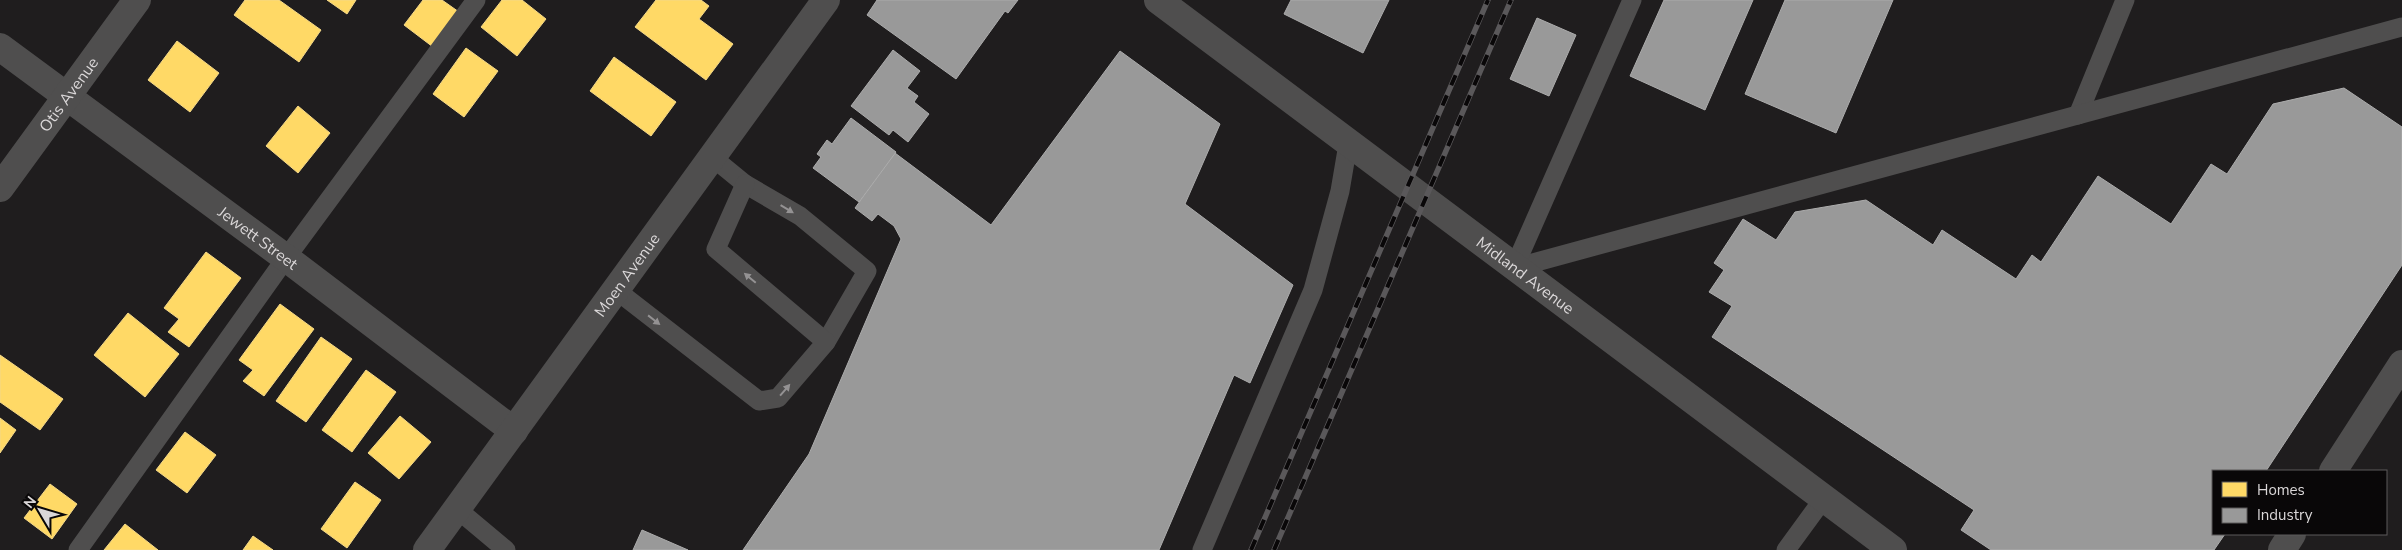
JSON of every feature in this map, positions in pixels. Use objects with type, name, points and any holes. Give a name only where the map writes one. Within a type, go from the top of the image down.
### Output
[{"type":"street","name":"Otis Avenue","points":[[0,188],[137,0]]},
{"type":"street","name":"Moen Avenue","points":[[428,550],[826,0]]},
{"type":"street","name":"Midland Avenue","points":[[1158,0],[1893,550]]},
{"type":"street","name":"Jewett Street","points":[[0,47],[286,258],[514,430]]},
{"type":"street","points":[[2334,470],[2402,364]]},
{"type":"street","points":[[2282,550],[2291,535]]},
{"type":"lane","points":[[78,550],[286,258],[476,0]]},
{"type":"lane","points":[[1514,268],[1632,0]]},
{"type":"lane","points":[[2078,115],[2125,0]]},
{"type":"lane","points":[[1514,268],[2402,27]]},
{"type":"lane","points":[[1202,550],[1314,290],[1340,191],[1348,144]]},
{"type":"lane","points":[[616,290],[759,401],[778,398],[826,342],[867,271],[800,216],[745,184],[712,157]]},
{"type":"lane","points":[[745,184],[716,249],[826,342]]},
{"type":"lane","points":[[1786,550],[1824,498]]},
{"type":"lane","points":[[457,510],[506,550]]},
{"type":"building: Homes","points":[[245,0],[279,0],[321,30],[299,62],[234,15]]},
{"type":"building: Homes","points":[[327,0],[356,0],[347,14]]},
{"type":"building: Homes","points":[[423,0],[442,0],[459,12],[433,47],[404,25]]},
{"type":"building: Homes","points":[[502,0],[522,0],[546,19],[517,56],[481,27]]},
{"type":"building: Homes","points":[[656,0],[701,0],[709,6],[699,19],[733,44],[706,80],[635,27]]},
{"type":"building: Homes","points":[[177,41],[219,73],[190,112],[148,80]]},
{"type":"building: Homes","points":[[466,48],[498,71],[464,117],[433,94]]},
{"type":"building: Homes","points":[[614,57],[676,102],[651,136],[590,91]]},
{"type":"building: Homes","points":[[298,106],[330,133],[298,173],[266,146]]},
{"type":"building: Homes","points":[[206,252],[241,278],[189,347],[168,332],[179,319],[164,308]]},
{"type":"building: Homes","points":[[280,304],[314,329],[264,396],[243,381],[253,370],[239,360]]},
{"type":"building: Homes","points":[[128,313],[179,354],[145,397],[94,355]]},
{"type":"building: Homes","points":[[321,337],[352,359],[306,422],[276,401]]},
{"type":"building: Homes","points":[[0,355],[63,399],[40,430],[0,402]]},
{"type":"building: Homes","points":[[366,370],[396,392],[352,452],[322,430]]},
{"type":"building: Homes","points":[[400,416],[431,442],[399,479],[368,453]]},
{"type":"building: Homes","points":[[0,418],[16,430],[0,453]]},
{"type":"building: Homes","points":[[185,432],[216,455],[187,493],[156,470]]},
{"type":"building: Homes","points":[[355,482],[381,500],[347,548],[321,529]]},
{"type":"building: Homes","points":[[50,484],[77,504],[52,539],[24,518]]},
{"type":"building: Homes","points":[[125,524],[158,550],[104,550]]},
{"type":"building: Homes","points":[[253,536],[273,550],[243,550]]},
{"type":"building: Industry","points":[[877,0],[1018,0],[1008,13],[1005,11],[956,79],[867,15]]},
{"type":"building: Industry","points":[[1291,0],[1389,0],[1363,53],[1284,14]]},
{"type":"building: Industry","points":[[1664,0],[1753,0],[1705,110],[1630,76]]},
{"type":"building: Industry","points":[[1785,0],[1893,0],[1836,133],[1745,94]]},
{"type":"building: Industry","points":[[1537,18],[1576,35],[1549,96],[1510,79]]},
{"type":"building: Industry","points":[[893,50],[920,71],[907,88],[918,96],[914,102],[929,114],[908,142],[893,130],[889,135],[851,106]]},
{"type":"building: Industry","points":[[1120,51],[1220,124],[1185,204],[1293,285],[1250,383],[1234,375],[1159,550],[743,550],[809,454],[901,239],[894,226],[878,214],[872,221],[855,208],[895,153],[991,225]]},
{"type":"building: Industry","points":[[2344,88],[2402,127],[2402,265],[2267,470],[2212,470],[2212,535],[2224,535],[2214,550],[1991,550],[1961,530],[1974,510],[1712,337],[1732,306],[1709,292],[1724,270],[1714,263],[1743,219],[1776,240],[1795,212],[1866,200],[1933,245],[1942,230],[2016,279],[2032,255],[2041,262],[2098,176],[2171,224],[2211,164],[2227,174],[2273,104]]},
{"type":"building: Industry","points":[[851,118],[896,152],[859,202],[813,168],[821,157],[817,154],[827,140],[832,144]]},
{"type":"building: Industry","points":[[642,530],[688,550],[633,550]]},
{"type":"railway","points":[[1251,550],[1488,0]]},
{"type":"railway","points":[[1274,550],[1511,0]]}]
